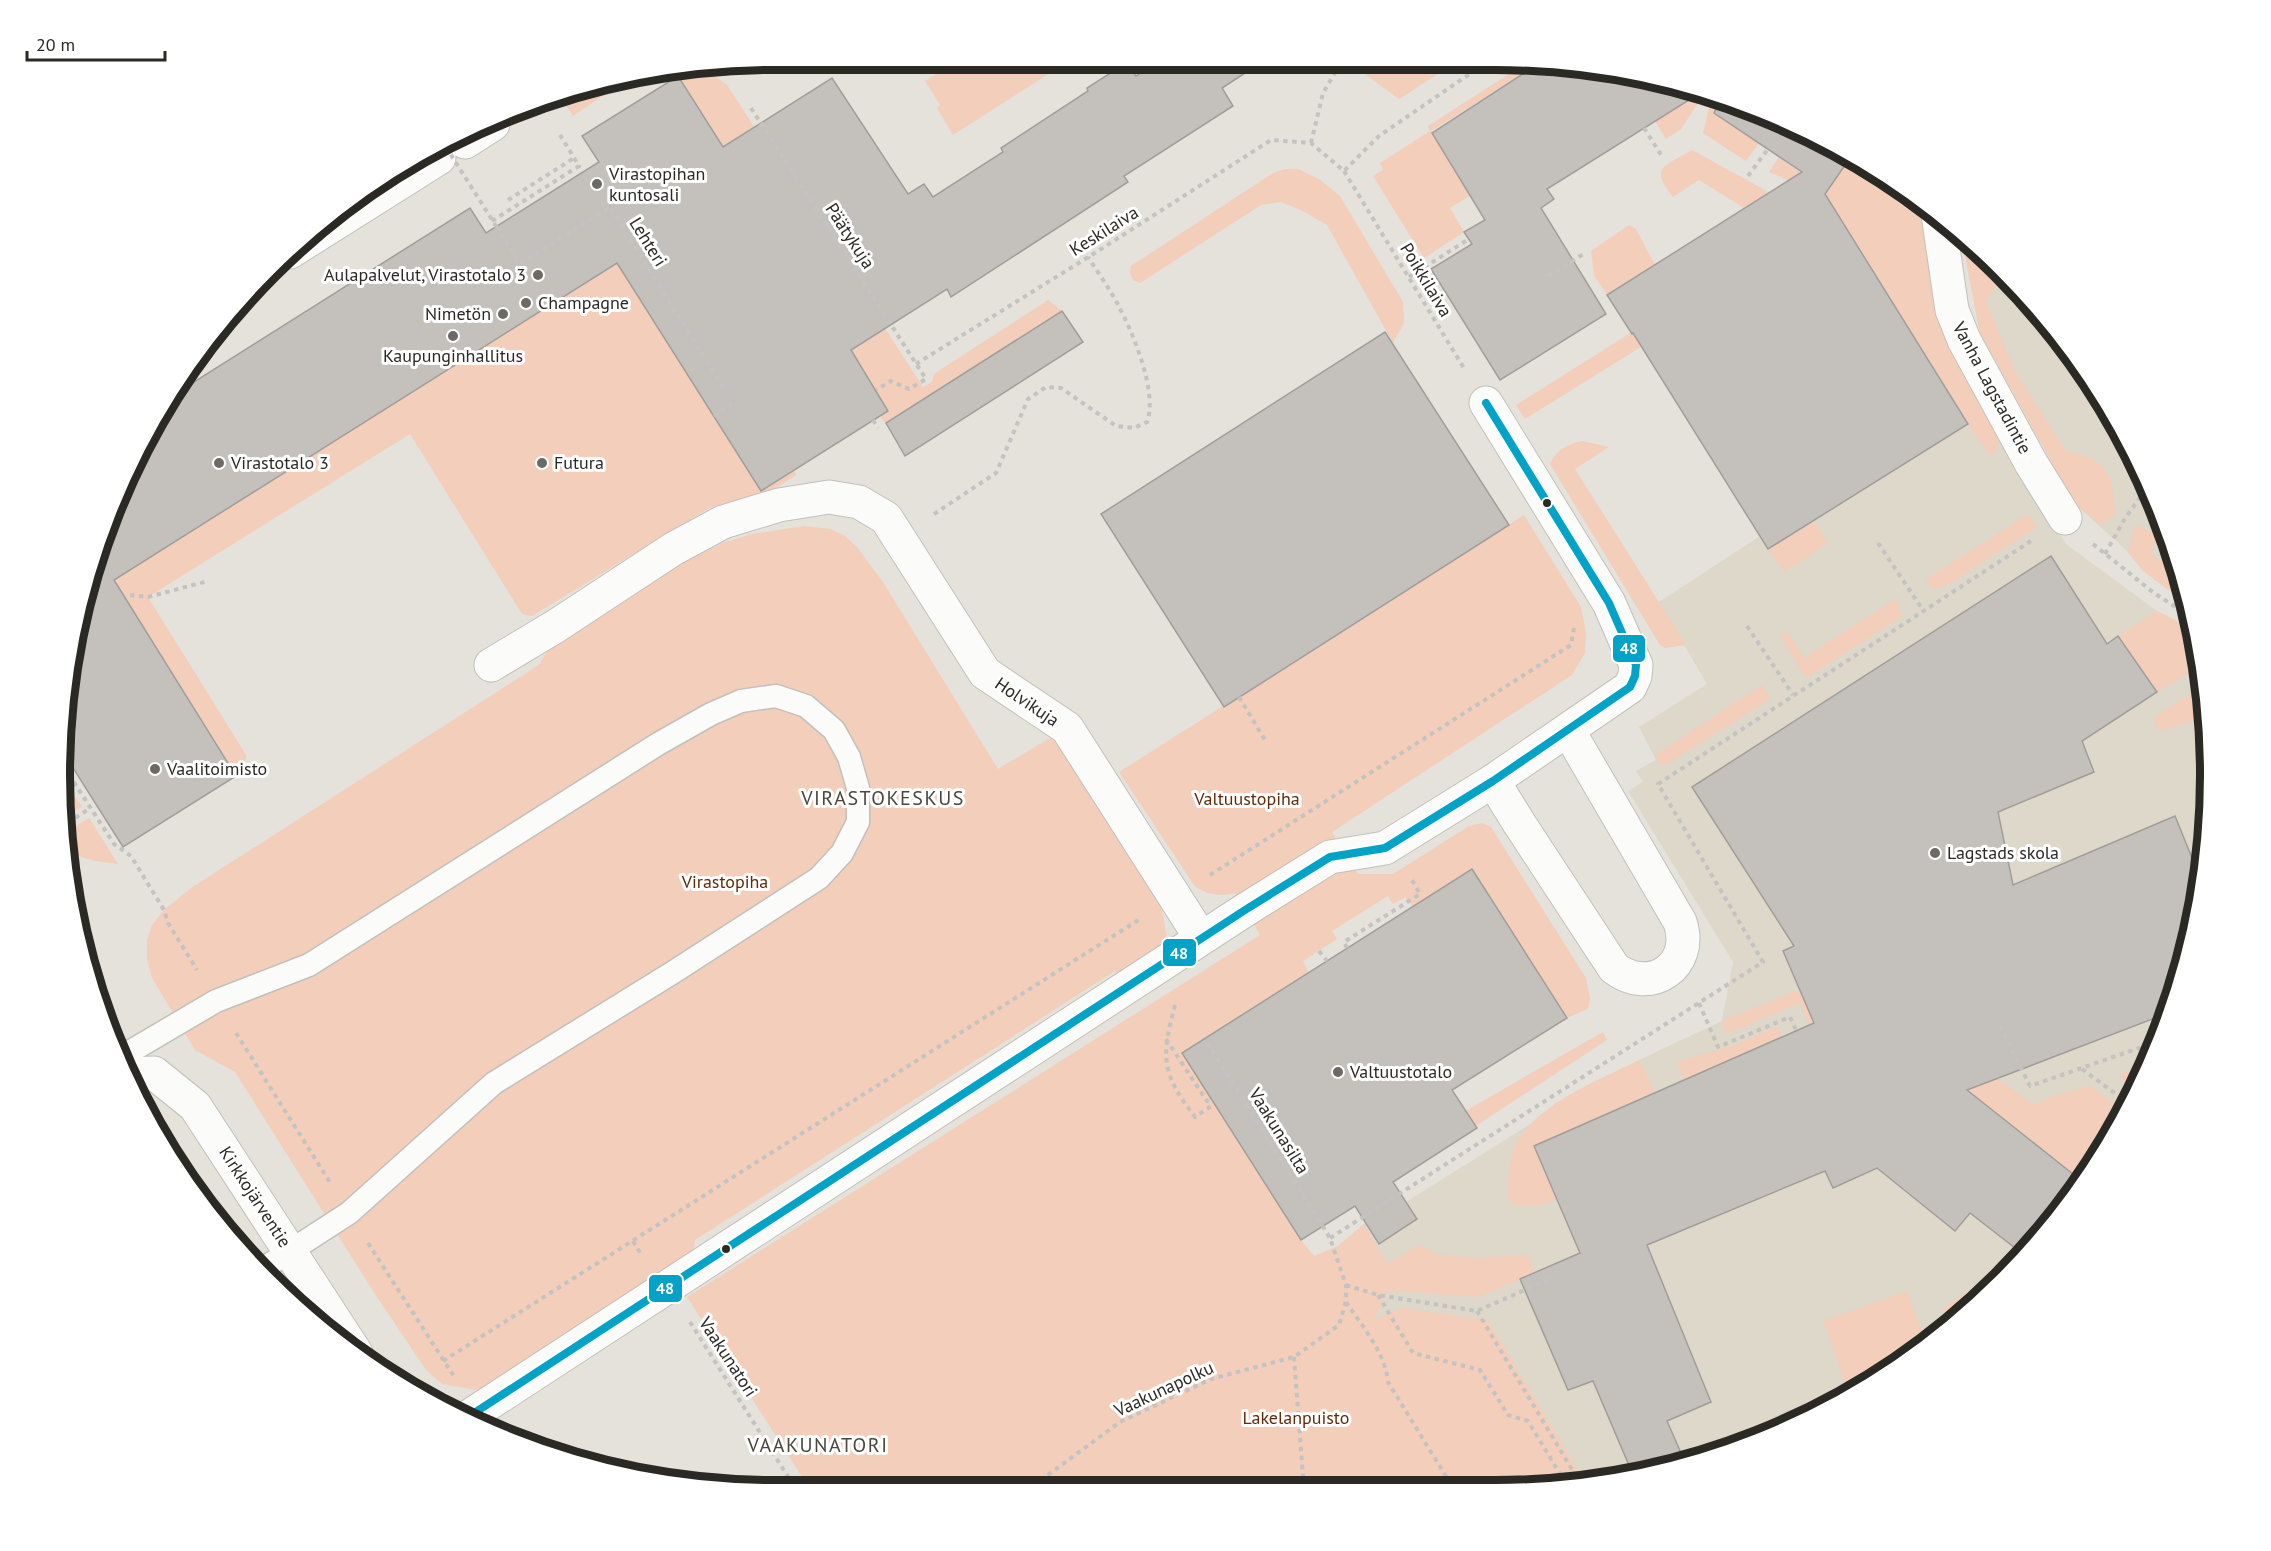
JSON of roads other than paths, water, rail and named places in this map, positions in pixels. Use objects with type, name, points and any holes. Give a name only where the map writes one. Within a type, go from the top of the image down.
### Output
[{"type":"street","points":[[347,215],[436,158]]},
{"type":"street","name":"Vanha Lagstadintie","points":[[1940,229],[1952,310],[1964,340],[2031,463],[2065,518]]},
{"type":"street","points":[[474,1413],[1201,938],[1330,857],[1385,848],[1493,781],[1630,687],[1635,676],[1636,665],[1609,603],[1486,403]]},
{"type":"street","name":"Holvikuja","points":[[491,665],[556,626],[673,549],[723,522],[779,506],[829,497],[860,502],[886,518],[985,673],[1066,728],[1201,938]]},
{"type":"street","points":[[1493,781],[1614,968],[1630,978],[1643,980],[1655,978],[1666,972],[1682,954],[1684,933],[1680,922],[1568,730]]},
{"type":"street","name":"Kirkkojärventie","points":[[137,1074],[154,1073],[195,1106],[342,1332]]},
{"type":"lane","points":[[128,1053],[216,1001],[309,965],[658,744],[711,714],[741,701],[776,696],[806,706],[834,730],[849,757],[858,788],[858,822],[842,853],[819,878],[494,1083],[350,1213],[269,1265]]},
{"type":"place","name":"Virastopihan kuntosali","points":[[597,184]]},
{"type":"place","name":"Aulapalvelut, Virastotalo 3","points":[[538,275]]},
{"type":"place","name":"Champagne","points":[[526,303]]},
{"type":"place","name":"Nimetön","points":[[503,314]]},
{"type":"place","name":"Kaupunginhallitus","points":[[453,336]]},
{"type":"place","name":"Virastotalo 3","points":[[219,463]]},
{"type":"place","name":"Futura","points":[[542,463]]},
{"type":"place","name":"Vaalitoimisto","points":[[155,769]]},
{"type":"place","name":"Lagstads skola","points":[[1935,853]]},
{"type":"place","name":"Valtuustotalo","points":[[1338,1072]]},
{"type":"district","name":"VIRASTOKESKUS","points":[[883,798]]},
{"type":"district","name":"VAAKUNATORI","points":[[818,1445]]},
{"type":"park label","name":"Valtuustopiha","points":[[1247,799]]},
{"type":"park label","name":"Virastopiha","points":[[725,882]]},
{"type":"park label","name":"Lakelanpuisto","points":[[1296,1418]]}]
